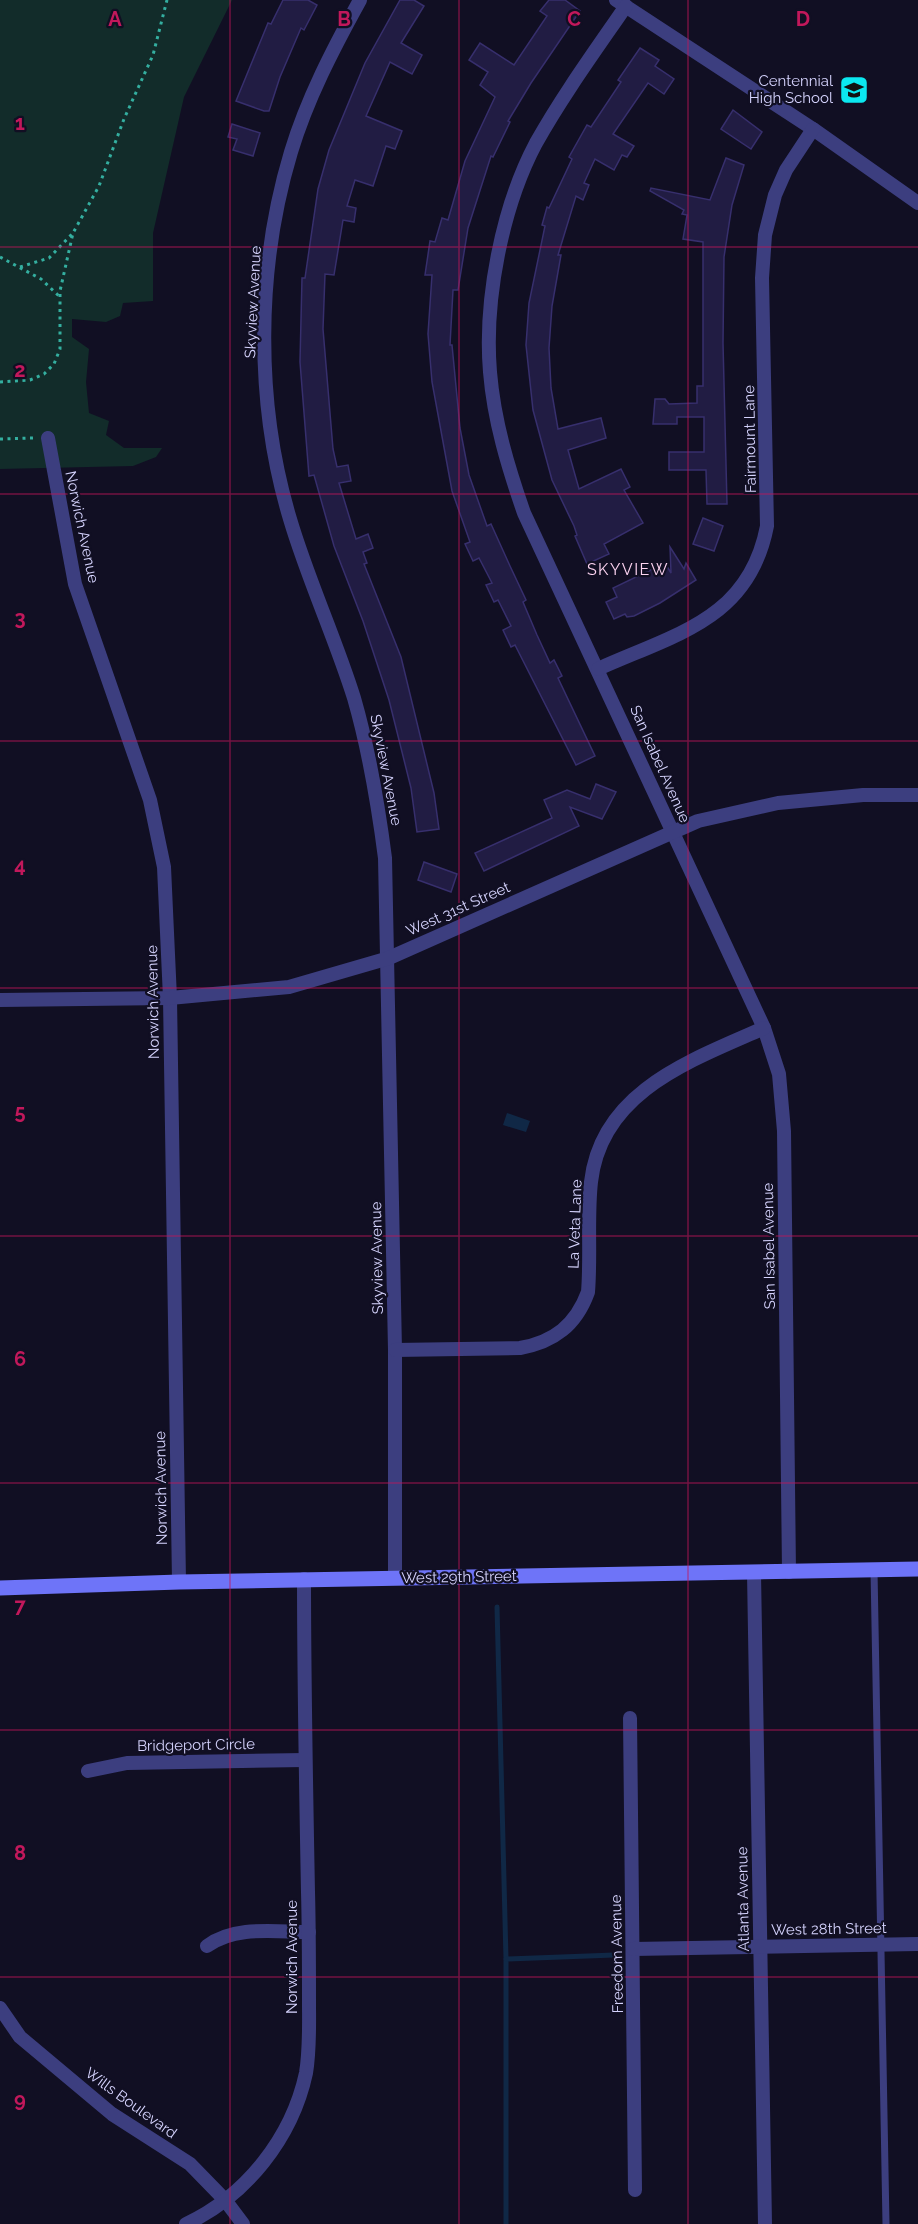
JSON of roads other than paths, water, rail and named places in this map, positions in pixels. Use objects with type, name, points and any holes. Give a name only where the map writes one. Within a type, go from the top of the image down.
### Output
[{"type":"street","name":"Skyview Avenue","points":[[360,0],[313,94],[291,152],[270,253],[265,321],[266,368],[271,423],[289,517],[350,688],[368,753],[385,858],[394,1350],[394,1577]]},
{"type":"street","points":[[621,3],[813,129],[918,203]]},
{"type":"street","name":"San Isabel Avenue","points":[[621,3],[535,145],[522,176],[503,234],[495,274],[490,326],[490,372],[507,463],[525,513],[773,1051],[783,1102],[789,1572]]},
{"type":"street","name":"Fairmount Lane","points":[[598,669],[709,619],[730,602],[756,564],[767,526],[762,278],[765,235],[775,195],[786,170],[813,129]]},
{"type":"street","name":"Norwich Avenue","points":[[48,438],[75,584],[150,800],[164,867],[170,998],[179,1582]]},
{"type":"street","name":"West 31st Street","points":[[0,1000],[170,998],[289,987],[388,958],[672,831],[735,811],[778,803],[863,795],[918,795]]},
{"type":"street","name":"La Veta Lane","points":[[394,1350],[520,1348],[538,1345],[555,1337],[571,1324],[582,1309],[588,1292],[591,1179],[606,1134],[620,1112],[659,1077],[764,1028]]},
{"type":"street","name":"West 29th Street","points":[[0,1588],[394,1577],[918,1569]]},
{"type":"street","name":"Atlanta Avenue","points":[[754,1573],[765,2224]]},
{"type":"street","name":"Norwich Avenue","points":[[186,2224],[225,2200],[250,2180],[271,2154],[296,2103],[305,2074],[309,2045],[309,1932],[303,1579]]},
{"type":"street","name":"Freedom Avenue","points":[[630,1718],[635,2190]]},
{"type":"street","name":"Bridgeport Circle","points":[[88,1771],[127,1763],[305,1760]]},
{"type":"street","points":[[207,1946],[220,1937],[235,1933],[309,1932]]},
{"type":"street","name":"West 28th Street","points":[[633,1949],[918,1944]]},
{"type":"street","name":"Wills Boulevard","points":[[0,2008],[20,2037],[112,2114],[190,2164],[225,2200],[243,2224]]},
{"type":"lane","points":[[874,1570],[886,2224]]},
{"type":"water","points":[[507,1113],[530,1121],[526,1132],[503,1125]]},
{"type":"waterway","points":[[497,1607],[506,1959],[506,2224]]},
{"type":"waterway","points":[[506,1959],[614,1955]]},
{"type":"place","name":"Centennial High School","points":[[854,90]]},
{"type":"district","name":"SKYVIEW","points":[[628,569]]}]
